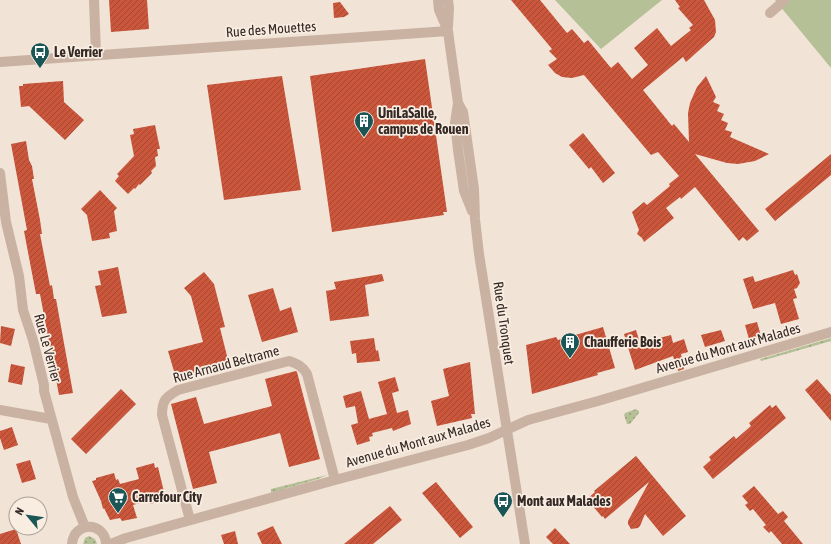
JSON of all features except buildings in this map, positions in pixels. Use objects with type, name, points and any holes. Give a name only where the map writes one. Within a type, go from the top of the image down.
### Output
[{"type":"street","points":[[94,0],[96,54]]},
{"type":"street","name":"Rue du Tronquet","points":[[438,0],[439,10],[448,31]]},
{"type":"street","name":"Rue du Tronquet","points":[[448,0],[448,31],[458,103],[463,112],[474,189],[475,219],[479,254],[525,544]]},
{"type":"street","points":[[770,13],[785,0]]},
{"type":"street","name":"Rue des Mouettes","points":[[0,62],[96,54],[448,31]]},
{"type":"street","name":"Rue Le Verrier","points":[[0,173],[6,222],[19,276],[23,310],[33,340],[73,497],[85,527]]},
{"type":"street","name":"Avenue du Mont aux Malades","points":[[108,541],[126,538],[472,444],[532,419],[612,397],[831,332]]},
{"type":"street","name":"Rue Arnaud Beltrame","points":[[190,520],[162,415],[162,406],[167,396],[178,390],[289,361],[298,364],[303,367],[307,374],[335,480]]},
{"type":"street","points":[[0,410],[52,419]]},
{"type":"street","points":[[72,544],[75,534],[85,527],[99,529],[108,541]]},
{"type":"green space","points":[[555,0],[662,0],[601,49]]},
{"type":"green space","points":[[775,0],[831,0],[831,68],[779,5]]},
{"type":"green space","points":[[831,338],[831,341],[761,361],[760,359]]},
{"type":"green space","points":[[636,409],[639,413],[630,424],[627,424],[624,415],[625,413]]},
{"type":"green space","points":[[327,475],[318,479],[271,493],[271,489]]},
{"type":"green space","points":[[89,536],[95,539],[97,544],[83,544],[85,538]]},
{"type":"place","name":"Le Verrier","points":[[40,69]]},
{"type":"place","name":"UniLaSalle, campus de Rouen","points":[[364,138]]},
{"type":"place","name":"Chaufferie Bois","points":[[570,359]]},
{"type":"place","name":"Carrefour City","points":[[118,514]]},
{"type":"place","name":"Mont aux Malades","points":[[503,518]]}]
